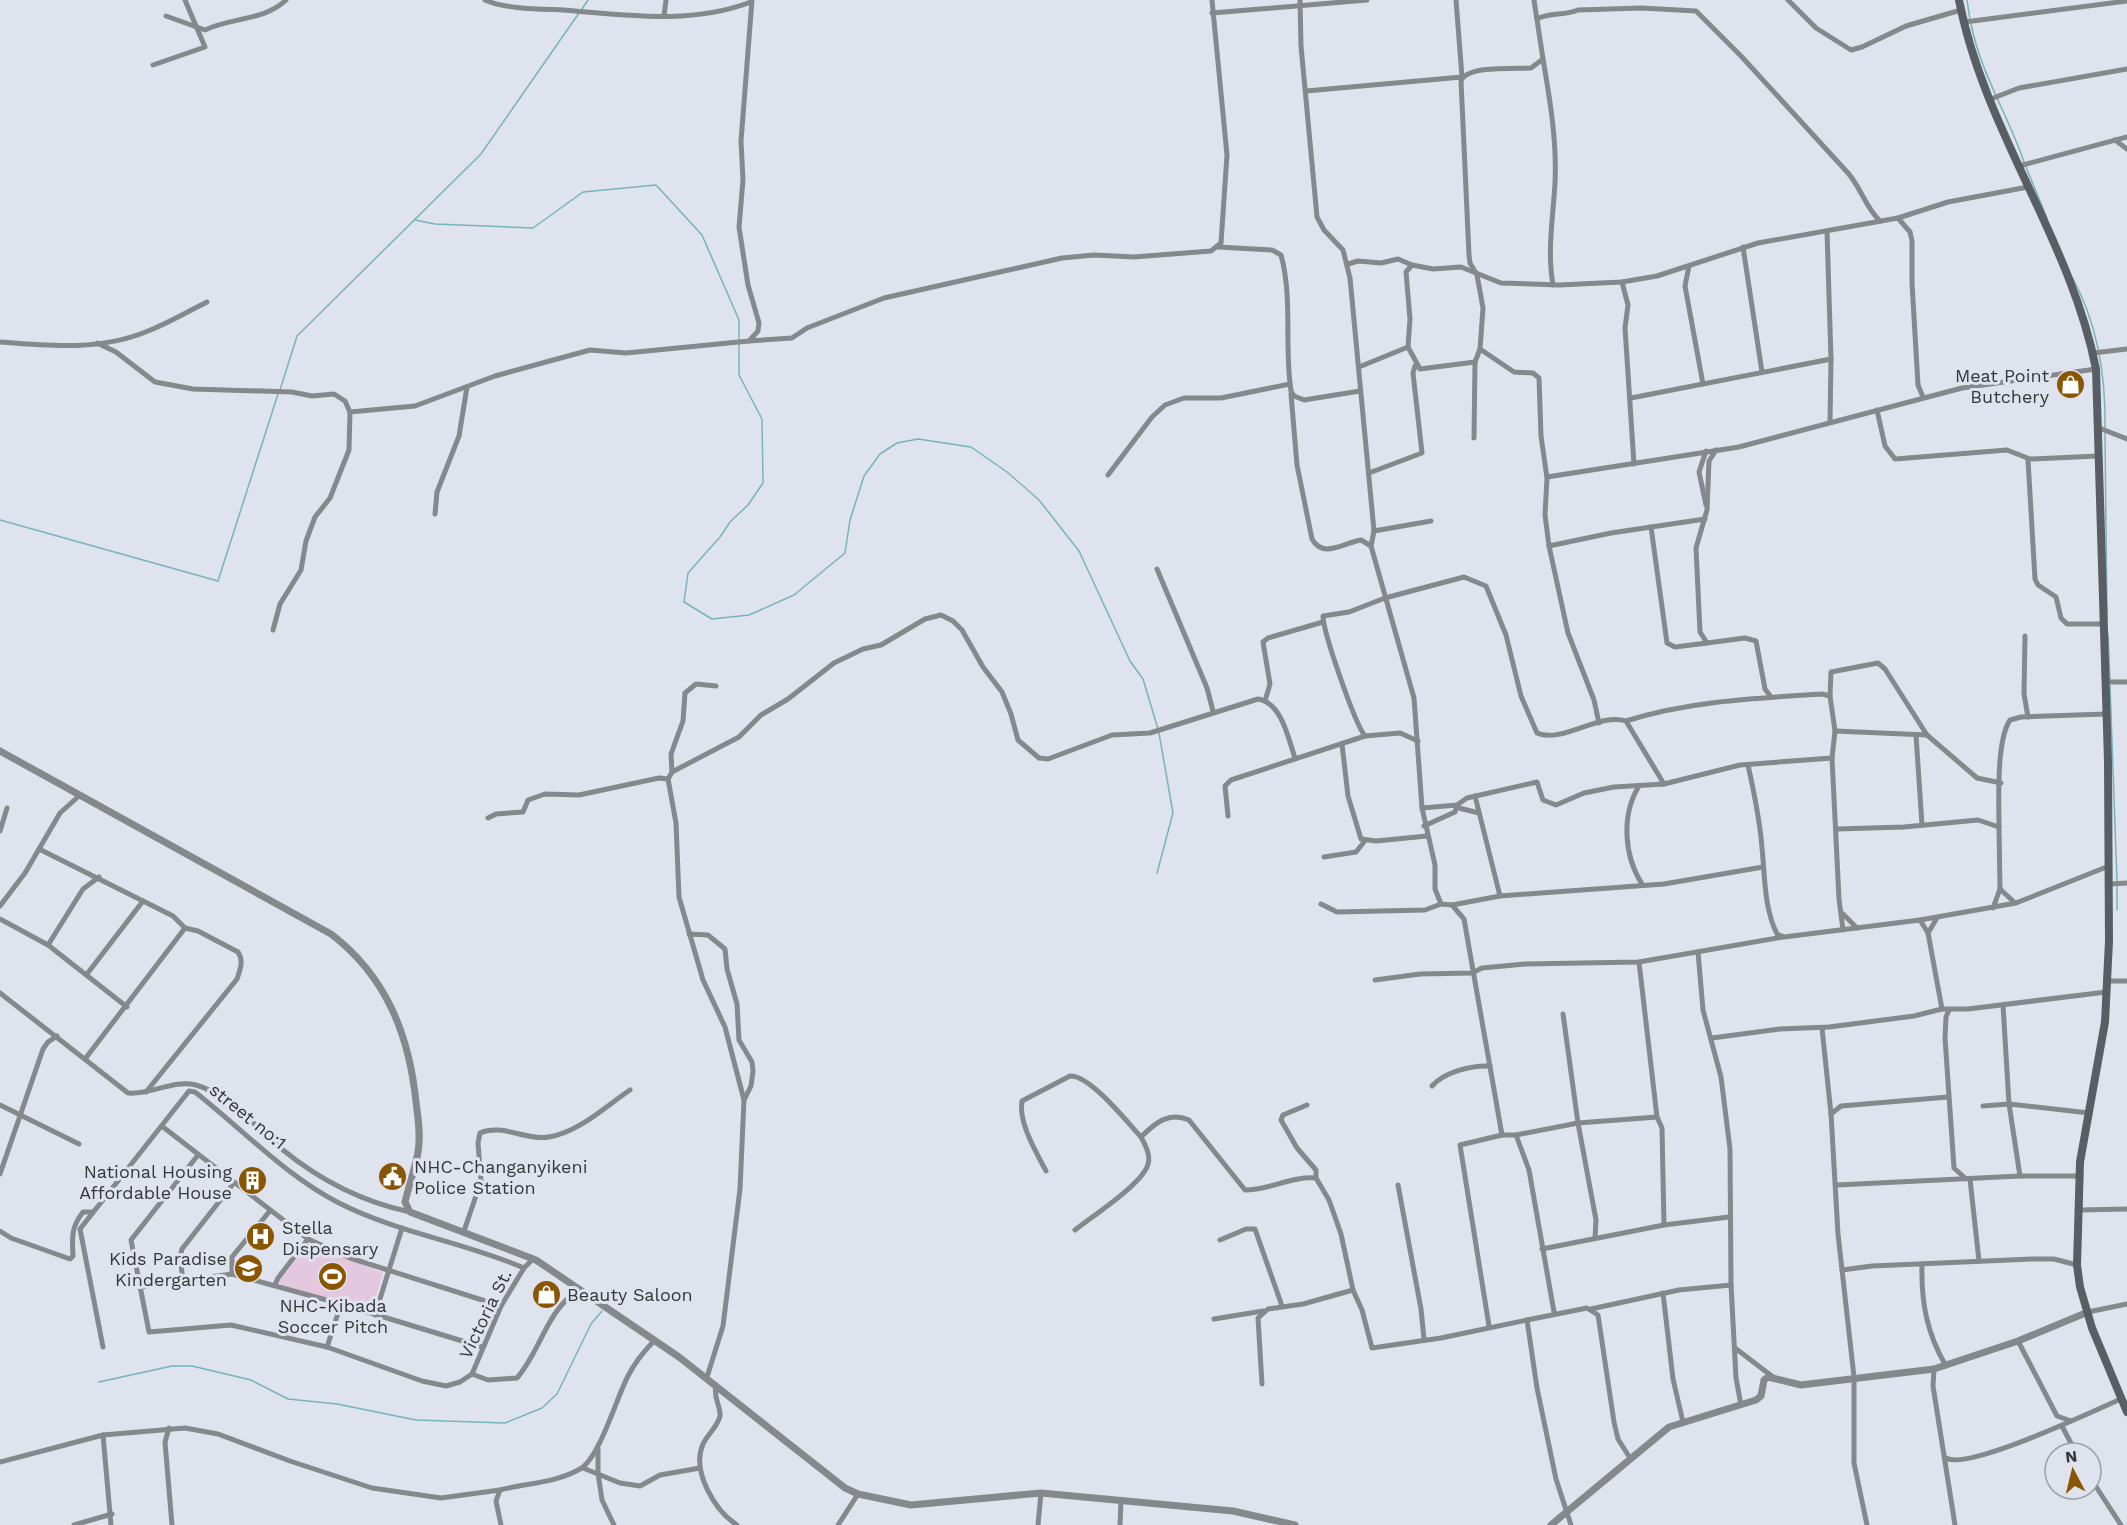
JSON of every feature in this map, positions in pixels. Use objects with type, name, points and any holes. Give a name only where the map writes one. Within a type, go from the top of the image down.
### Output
[{"type":"main road","points":[[1959,0],[1991,99],[2079,306],[2096,369],[2110,884],[2104,1022],[2081,1176],[2077,1265],[2088,1312],[2127,1412]]},
{"type":"street","points":[[153,65],[205,47],[185,0]]},
{"type":"street","points":[[166,16],[205,30],[218,24],[252,18],[278,8],[286,0]]},
{"type":"street","points":[[485,0],[550,10],[664,16],[705,15],[752,1],[741,141],[743,180],[739,227],[748,285],[759,323],[758,331],[749,341]]},
{"type":"street","points":[[664,16],[666,0]]},
{"type":"street","points":[[1212,0],[1227,155],[1221,241],[1218,247]]},
{"type":"street","points":[[1212,13],[1300,3],[1366,0]]},
{"type":"street","points":[[1456,0],[1462,77],[1469,255],[1470,263],[1477,275],[1483,315],[1475,362],[1474,438]]},
{"type":"street","points":[[1788,0],[1816,28],[1851,50],[1906,26],[1961,10]]},
{"type":"street","points":[[2070,8],[2072,0]]},
{"type":"street","points":[[1965,22],[2127,1]]},
{"type":"street","points":[[1300,3],[1317,217],[1324,230],[1343,250],[1348,264],[1374,531],[1371,546],[1414,698],[1424,826],[1435,866],[1435,889],[1441,904]]},
{"type":"street","points":[[1535,3],[1546,14]]},
{"type":"street","points":[[1535,3],[1555,132],[1555,183],[1549,258],[1553,285]]},
{"type":"street","points":[[1537,19],[1546,14],[1641,8],[1696,11],[1741,56],[1848,173],[1880,221]]},
{"type":"street","points":[[1306,91],[1462,77],[1477,71],[1531,68],[1543,58]]},
{"type":"street","points":[[1991,99],[2025,86],[2127,69]]},
{"type":"street","points":[[2019,166],[2127,137]]},
{"type":"street","points":[[2115,140],[2127,149]]},
{"type":"street","points":[[1348,264],[1358,261],[1382,263],[1398,259],[1412,265],[1433,269],[1461,267],[1501,283],[1553,285],[1622,282],[1652,277],[1743,247],[1898,218],[1948,201],[2028,187]]},
{"type":"street","points":[[1898,218],[1910,232],[1912,241],[1918,385],[1923,397]]},
{"type":"street","points":[[1827,231],[1831,359],[1830,422]]},
{"type":"street","points":[[350,412],[415,406],[495,376],[590,350],[611,353],[663,351],[792,338],[807,328],[884,298],[1062,258],[1094,255],[1155,256],[1211,251],[1218,247],[1272,250],[1281,255],[1290,384],[1295,411],[1297,465],[1310,532],[1316,547],[1325,550],[1361,540],[1371,546]]},
{"type":"street","points":[[1743,247],[1762,372]]},
{"type":"street","points":[[1461,267],[1469,255]]},
{"type":"street","points":[[1369,473],[1422,453],[1413,373],[1415,366],[1408,347],[1410,319],[1406,272],[1412,265]]},
{"type":"street","points":[[1689,266],[1686,286],[1703,384]]},
{"type":"street","points":[[1622,282],[1628,305],[1625,328],[1634,464]]},
{"type":"street","points":[[0,342],[50,346],[123,340],[147,332],[207,302]]},
{"type":"street","points":[[97,343],[116,352],[155,382],[193,389],[292,392],[312,396],[334,394],[345,401],[350,412],[349,450],[330,498],[315,518],[306,541],[301,570],[280,604],[273,630]]},
{"type":"street","points":[[1359,367],[1408,347]]},
{"type":"street","points":[[1479,349],[1514,372],[1538,374],[1547,477],[1545,515],[1549,546],[1568,633],[1594,700],[1599,723]]},
{"type":"street","points":[[2093,353],[2127,349]]},
{"type":"street","points":[[1631,398],[1831,359]]},
{"type":"street","points":[[1415,366],[1425,369],[1475,362]]},
{"type":"street","points":[[1547,477],[1776,438],[1962,388],[2096,369]]},
{"type":"street","points":[[1108,475],[1152,417],[1165,405],[1184,398],[1221,398],[1290,384]]},
{"type":"street","points":[[435,514],[437,492],[459,436],[467,387]]},
{"type":"street","points":[[1291,392],[1301,400],[1360,391]]},
{"type":"street","points":[[1295,411],[1301,400]]},
{"type":"street","points":[[1877,410],[1885,446],[1895,459],[2007,450],[2030,459],[2098,456]]},
{"type":"street","points":[[2098,428],[2127,439]]},
{"type":"street","points":[[1707,643],[1700,632],[1695,555],[1707,510],[1709,461],[1716,450]]},
{"type":"street","points":[[1706,451],[1699,472],[1707,510]]},
{"type":"street","points":[[2028,460],[2035,579],[2038,585],[2056,597],[2061,618],[2067,624],[2103,624]]},
{"type":"street","points":[[1549,546],[1705,519]]},
{"type":"street","points":[[1374,531],[1431,521]]},
{"type":"street","points":[[1651,527],[1667,644],[1675,647],[1745,638],[1756,641],[1765,689],[1771,697]]},
{"type":"street","points":[[1157,569],[1207,687],[1213,711]]},
{"type":"street","points":[[1265,701],[1270,684],[1263,642],[1268,638],[1385,598],[1464,577],[1486,586],[1506,635],[1521,696],[1537,733],[1553,735],[1619,718],[1626,721],[1664,784]]},
{"type":"street","points":[[707,1377],[724,1317],[738,1210],[744,1100],[723,1022],[706,987],[679,897],[676,823],[668,779],[672,772],[739,737],[761,715],[788,699],[834,663],[863,649],[881,645],[925,619],[941,615],[953,621],[962,630],[983,667],[1002,692],[1011,714],[1016,737],[1041,759],[1093,744],[1112,735],[1150,733],[1213,711],[1258,699],[1265,701],[1284,726],[1295,758]]},
{"type":"street","points":[[1323,619],[1352,712],[1359,729],[1365,736]]},
{"type":"street","points":[[2025,636],[2024,694],[2028,717]]},
{"type":"street","points":[[1843,930],[1843,913],[1839,899],[1832,758],[1835,731],[1830,696],[1831,672],[1835,669],[1878,663],[1885,669],[1927,735],[1977,778],[2001,783]]},
{"type":"street","points":[[2106,682],[2127,682]]},
{"type":"street","points":[[672,772],[671,754],[683,721],[685,693],[696,684],[716,686]]},
{"type":"street","points":[[1626,721],[1670,710],[1771,697],[1822,694],[1830,696]]},
{"type":"street","points":[[1993,908],[2000,889],[1999,827],[2007,725],[2016,718],[2106,714]]},
{"type":"street","points":[[1228,816],[1225,786],[1231,780],[1365,736],[1407,735],[1417,731]]},
{"type":"street","points":[[1835,731],[1927,735]]},
{"type":"street","points":[[1407,735],[1418,741]]},
{"type":"street","points":[[1916,735],[1922,825]]},
{"type":"street","points":[[1342,744],[1343,767],[1354,823],[1358,835],[1364,842]]},
{"type":"street","points":[[0,751],[331,934],[365,965],[397,1018],[412,1066],[419,1138],[405,1202],[410,1212]]},
{"type":"street","points":[[1424,826],[1444,818],[1475,796],[1537,782],[1543,800],[1556,805],[1584,793],[1664,784],[1722,768],[1832,758]]},
{"type":"street","points":[[1748,765],[1773,926],[1777,934],[1785,937]]},
{"type":"street","points":[[488,818],[496,814],[523,812],[528,800],[538,795],[579,795],[659,778],[668,779]]},
{"type":"street","points":[[1639,786],[1629,804],[1627,829],[1634,868],[1642,885]]},
{"type":"street","points":[[0,906],[39,849],[60,813],[80,795]]},
{"type":"street","points":[[1475,796],[1500,896]]},
{"type":"street","points":[[1422,808],[1458,807],[1479,813]]},
{"type":"street","points":[[0,831],[7,808]]},
{"type":"street","points":[[1837,829],[1978,820],[1995,823],[1999,827]]},
{"type":"street","points":[[1324,857],[1356,852],[1364,842],[1426,836]]},
{"type":"street","points":[[39,849],[173,916],[185,928],[198,931],[238,952],[241,957],[237,979],[146,1092]]},
{"type":"street","points":[[1375,980],[1420,974],[1472,973],[1482,968],[1525,964],[1639,962],[1785,937],[1937,918],[2016,903],[2109,866]]},
{"type":"street","points":[[1321,904],[1337,912],[1425,910],[1441,904],[1452,905],[1500,896],[1664,884],[1763,867]]},
{"type":"street","points":[[48,945],[83,889],[99,877]]},
{"type":"street","points":[[2110,884],[2127,883]]},
{"type":"street","points":[[2000,889],[2016,903]]},
{"type":"street","points":[[87,974],[143,901]]},
{"type":"street","points":[[1452,905],[1464,919],[1502,1135]]},
{"type":"street","points":[[1843,913],[1857,928]]},
{"type":"street","points":[[1928,933],[1937,918]]},
{"type":"street","points":[[0,919],[48,945],[127,1007]]},
{"type":"street","points":[[1920,920],[1928,933],[1942,1009]]},
{"type":"street","points":[[85,1059],[127,1007],[185,928]]},
{"type":"street","points":[[689,934],[708,936],[725,949],[725,961],[737,1004],[740,1040],[752,1062],[751,1086],[744,1100]]},
{"type":"street","points":[[1698,952],[1703,1010],[1721,1077],[1730,1149],[1731,1285],[1736,1378],[1741,1404]]},
{"type":"street","points":[[1639,962],[1657,1117],[1662,1128],[1664,1225]]},
{"type":"street","points":[[2107,981],[2127,981]]},
{"type":"street","points":[[1712,1038],[1751,1032],[1822,1028],[1914,1016],[1942,1009],[2003,1005],[2106,992]]},
{"type":"street","points":[[0,993],[128,1093],[146,1092],[186,1083],[198,1086],[231,1103],[278,1146],[347,1192],[378,1205],[410,1212],[464,1231],[533,1259],[707,1377],[829,1477],[858,1494],[911,1505],[926,1505],[1041,1493],[1223,1510],[1295,1525]]},
{"type":"street","points":[[2003,1005],[2009,1104],[2019,1176]]},
{"type":"street","points":[[1949,1010],[1946,1017],[1945,1038],[1954,1168],[1951,1179]]},
{"type":"street","points":[[1563,1014],[1578,1124],[1596,1220],[1596,1238]]},
{"type":"street","points":[[1822,1028],[1837,1185],[1842,1270],[1854,1377],[1854,1463],[1867,1525]]},
{"type":"street","points":[[0,1174],[43,1049],[57,1036]]},
{"type":"street","points":[[1432,1086],[1443,1077],[1478,1066],[1490,1066]]},
{"type":"street","points":[[1046,1171],[1026,1126],[1021,1108],[1022,1101],[1070,1076],[1086,1082],[1104,1097],[1141,1137],[1149,1157],[1145,1171],[1075,1230]]},
{"type":"street","points":[[464,1231],[481,1181],[478,1143],[480,1133],[487,1130],[499,1130],[534,1138],[551,1137],[595,1115],[630,1090]]},
{"type":"street","name":"street no:1","points":[[103,1347],[80,1229],[163,1127],[185,1094],[192,1091],[314,1187],[364,1215],[524,1268]]},
{"type":"street","points":[[1831,1114],[1840,1106],[1948,1097]]},
{"type":"street","points":[[1983,1106],[2009,1104],[2089,1113]]},
{"type":"street","points":[[1307,1105],[1283,1115],[1281,1120],[1297,1148],[1316,1170],[1316,1178],[1329,1200],[1341,1234],[1353,1290],[1362,1310],[1372,1348],[1441,1338],[1554,1312],[1591,1309],[1663,1293],[1731,1285]]},
{"type":"street","points":[[0,1106],[21,1114],[79,1144]]},
{"type":"street","points":[[1141,1137],[1155,1123],[1167,1118],[1182,1117],[1189,1120],[1209,1142],[1245,1190],[1264,1189],[1299,1177],[1316,1178]]},
{"type":"street","points":[[1489,1326],[1460,1145],[1502,1135],[1515,1135],[1578,1124],[1657,1117]]},
{"type":"street","points":[[163,1127],[269,1212],[308,1239],[388,1271],[501,1306]]},
{"type":"street","points":[[1515,1135],[1529,1170],[1554,1312]]},
{"type":"street","points":[[198,1155],[131,1240],[140,1287],[232,1274],[482,1347]]},
{"type":"street","points":[[1954,1168],[1967,1178],[1979,1261]]},
{"type":"street","points":[[1837,1185],[2019,1176],[2081,1176]]},
{"type":"street","points":[[183,1281],[180,1257],[182,1249],[233,1184]]},
{"type":"street","points":[[1398,1185],[1421,1309],[1424,1340]]},
{"type":"street","points":[[2079,1209],[2127,1209]]},
{"type":"street","points":[[0,1231],[11,1238],[70,1260],[73,1256],[72,1228],[82,1212],[92,1212]]},
{"type":"street","points":[[232,1274],[232,1257],[269,1212]]},
{"type":"street","points":[[1542,1249],[1664,1225],[1729,1217]]},
{"type":"street","points":[[375,1316],[402,1228]]},
{"type":"street","points":[[1220,1240],[1245,1229],[1255,1229],[1282,1306]]},
{"type":"street","points":[[275,1285],[308,1239]]},
{"type":"street","name":"Victoria St.","points":[[140,1287],[149,1332],[231,1325],[327,1347],[437,1384],[456,1383],[472,1374],[501,1306],[524,1268],[533,1259]]},
{"type":"street","points":[[1842,1270],[1872,1266],[2047,1259],[2077,1265]]},
{"type":"street","points":[[1922,1265],[1921,1302],[1924,1316],[1946,1366]]},
{"type":"street","points":[[472,1374],[488,1380],[517,1378],[529,1362],[550,1318],[571,1295],[580,1289]]},
{"type":"street","points":[[1214,1319],[1303,1304],[1353,1290]]},
{"type":"street","points":[[1663,1293],[1673,1379],[1683,1422]]},
{"type":"street","points":[[327,1347],[341,1304]]},
{"type":"street","points":[[1735,1348],[1773,1377],[1792,1385],[1934,1369],[2018,1341],[2088,1312],[2127,1304]]},
{"type":"street","points":[[1591,1309],[1598,1315],[1618,1438],[1630,1458]]},
{"type":"street","points":[[1262,1384],[1258,1318],[1263,1311]]},
{"type":"street","points":[[1527,1320],[1554,1467],[1571,1525]]},
{"type":"street","points":[[0,1462],[103,1436],[185,1428],[218,1434],[363,1486],[393,1489],[418,1496],[454,1498],[500,1490],[546,1481],[583,1468],[598,1448],[628,1376],[639,1357],[655,1340]]},
{"type":"street","points":[[2018,1341],[2057,1416],[2071,1421]]},
{"type":"street","points":[[1934,1369],[1934,1392],[1955,1525]]},
{"type":"street","points":[[1551,1525],[1661,1433],[1683,1422],[1761,1396],[1764,1380],[1773,1377]]},
{"type":"street","points":[[716,1385],[714,1398],[718,1406],[719,1420],[702,1446],[700,1468],[718,1510],[737,1525]]},
{"type":"street","points":[[1948,1471],[1957,1461],[2062,1426],[2121,1399]]},
{"type":"street","points":[[2062,1426],[2070,1441]]},
{"type":"street","points":[[169,1428],[166,1453],[172,1525]]},
{"type":"street","points":[[103,1436],[104,1466],[112,1514],[111,1525]]},
{"type":"street","points":[[598,1448],[598,1473],[602,1500],[614,1525]]},
{"type":"street","points":[[1946,1458],[1957,1461]]},
{"type":"street","points":[[583,1468],[620,1483],[640,1486],[660,1475],[700,1468]]},
{"type":"street","points":[[500,1490],[496,1501],[501,1525]]},
{"type":"street","points":[[1038,1525],[1041,1493]]},
{"type":"street","points":[[838,1525],[858,1494]]},
{"type":"street","points":[[2103,1497],[2121,1525]]},
{"type":"street","points":[[1120,1500],[1120,1525]]},
{"type":"street","points":[[74,1525],[112,1514]]},
{"type":"shaded area","name":"NHC-Kibada Soccer Pitch","points":[[310,1243],[383,1273],[373,1307],[367,1309],[281,1285],[279,1281]]},
{"type":"waterway","points":[[582,9],[588,0]]},
{"type":"waterway","points":[[1967,0],[1970,20]]},
{"type":"waterway","points":[[280,390],[297,336],[481,154],[579,13]]},
{"type":"waterway","points":[[1971,24],[1981,60],[2024,162]]},
{"type":"waterway","points":[[2026,167],[2047,218]]},
{"type":"waterway","points":[[415,220],[435,224],[533,228],[583,192],[656,185],[702,235],[739,320],[739,375],[762,419],[763,483],[748,505],[730,522],[720,537],[688,573],[684,602],[712,619],[749,615],[794,595],[845,553],[850,520],[864,476],[880,454],[897,443],[918,439],[971,447],[1007,472],[1039,500],[1079,551],[1130,661],[1143,679],[1158,729]]},
{"type":"waterway","points":[[2072,277],[2088,313],[2099,351],[2104,389],[2105,429]]},
{"type":"waterway","points":[[0,520],[218,581],[278,394]]},
{"type":"waterway","points":[[2105,433],[2107,621]]},
{"type":"waterway","points":[[2108,634],[2110,681]]},
{"type":"waterway","points":[[2110,685],[2117,881]]},
{"type":"waterway","points":[[1157,873],[1173,813],[1159,733]]},
{"type":"waterway","points":[[2117,886],[2117,910]]},
{"type":"waterway","points":[[99,1382],[172,1366],[192,1366],[251,1380],[288,1399],[337,1404],[416,1420],[505,1423],[542,1408],[557,1394],[591,1324],[602,1311]]},
{"type":"place","name":"Meat Point Butchery","points":[[2070,385]]},
{"type":"place","name":"NHC-Changanyikeni Police Station","points":[[393,1176]]},
{"type":"place","name":"National Housing Affordable House","points":[[253,1181]]},
{"type":"place","name":"Stella Dispensary","points":[[261,1237]]},
{"type":"place","name":"Kids Paradise Kindergarten","points":[[248,1268]]},
{"type":"place","name":"NHC-Kibada Soccer Pitch","points":[[333,1276]]},
{"type":"place","name":"Beauty Saloon","points":[[546,1294]]}]
